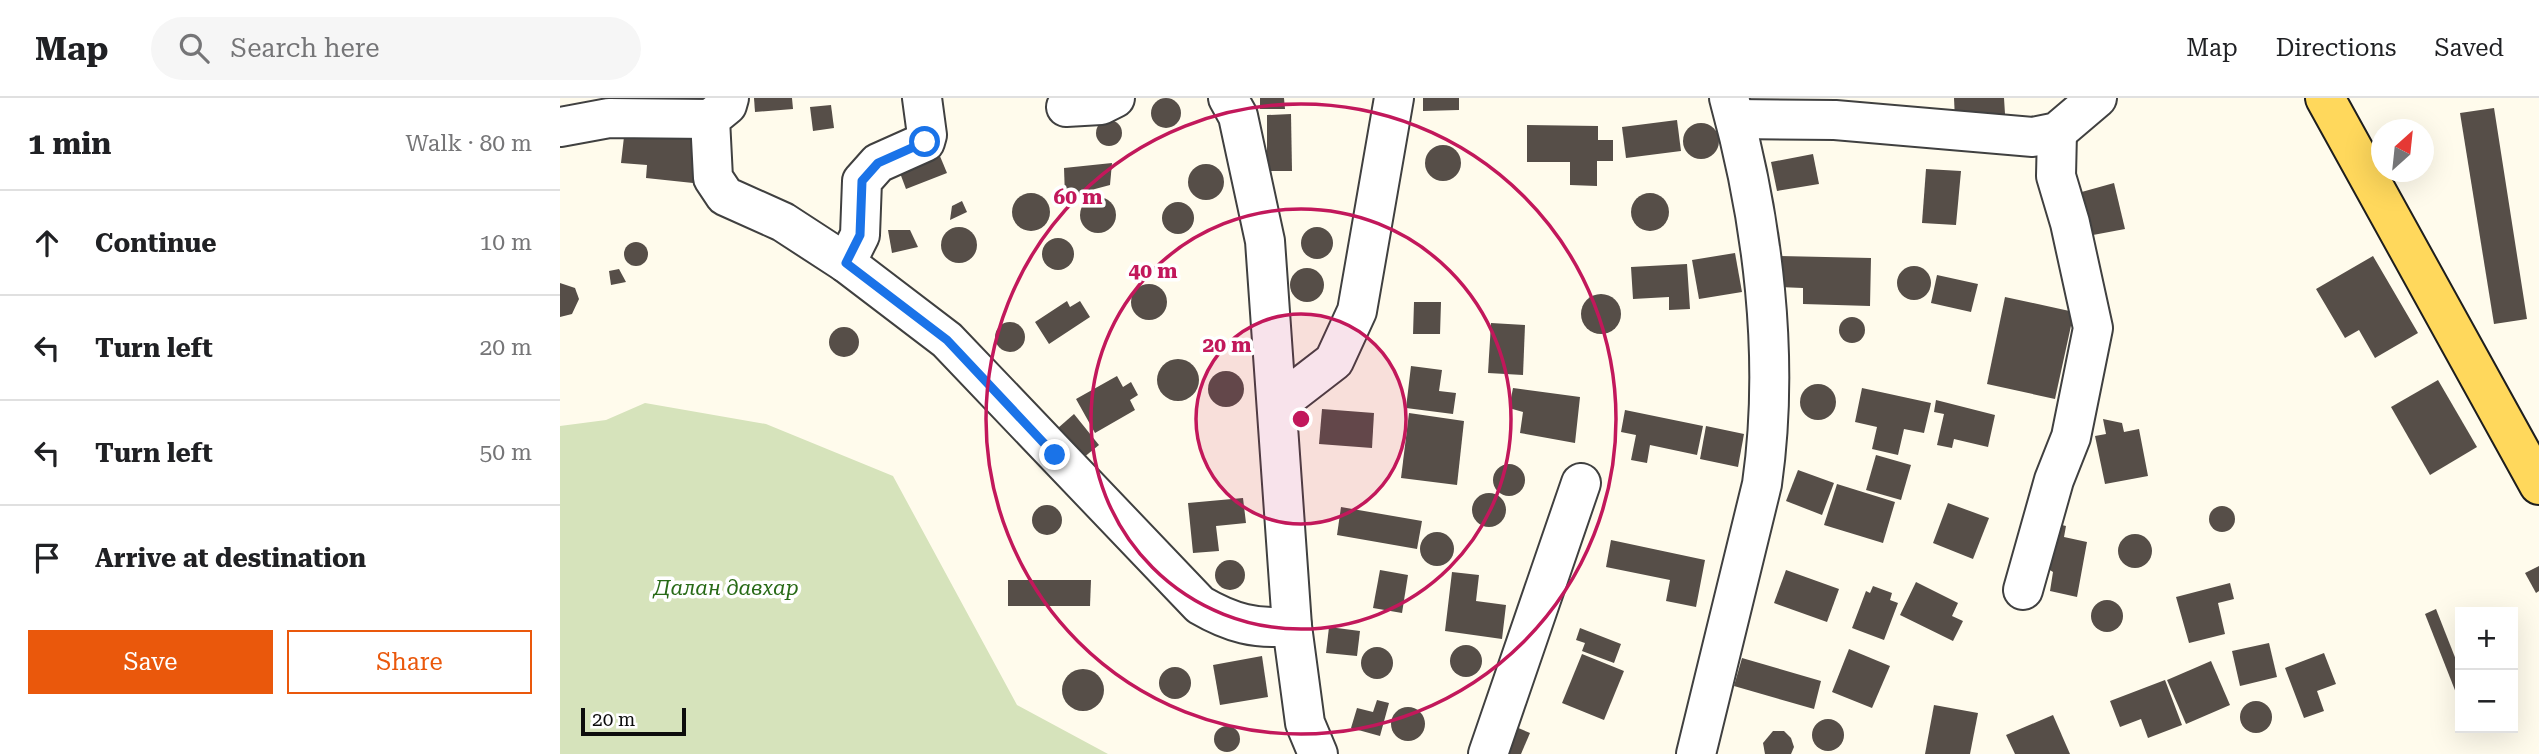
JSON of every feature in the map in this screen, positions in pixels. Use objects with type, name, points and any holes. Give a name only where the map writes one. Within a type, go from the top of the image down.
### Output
[{"type":"main road","points":[[2325,98],[2539,485]]},
{"type":"street","points":[[846,263],[860,235],[862,181],[878,163],[925,142],[922,98]]},
{"type":"street","points":[[1066,107],[1101,105],[1115,98]]},
{"type":"street","points":[[1228,98],[1238,116],[1265,241],[1292,626],[1305,723],[1318,754]]},
{"type":"street","points":[[1277,405],[1334,361],[1357,311],[1394,98]]},
{"type":"street","points":[[1696,754],[1762,485],[1767,447],[1768,347],[1763,294],[1753,198],[1732,109],[2033,137],[2056,132],[2097,98]]},
{"type":"street","points":[[560,127],[609,118],[720,108],[713,178],[725,196],[783,222],[846,263],[947,340],[1200,605],[1240,625],[1265,629],[1292,626]]},
{"type":"street","points":[[2023,590],[2054,480],[2071,437],[2093,328],[2070,223],[2056,176],[2056,132]]},
{"type":"street","points":[[1488,754],[1581,483]]},
{"type":"green space","name":"Далан давхар","points":[[645,403],[766,424],[893,476],[1017,705],[1108,754],[560,754],[560,426],[606,420]]},
{"type":"building","points":[[754,98],[792,98],[793,109],[755,112]]},
{"type":"building","points":[[1166,98],[1177,102],[1181,113],[1177,124],[1166,128],[1155,124],[1151,113],[1155,102]]},
{"type":"building","points":[[1260,98],[1284,98],[1285,109],[1260,109]]},
{"type":"building","points":[[1423,98],[1459,98],[1459,110],[1423,111]]},
{"type":"building","points":[[1954,98],[2004,98],[2005,114],[1955,120]]},
{"type":"building","points":[[831,105],[834,128],[813,131],[810,107]]},
{"type":"building","points":[[2494,108],[2527,319],[2494,324],[2460,113]]},
{"type":"building","points":[[1291,114],[1292,171],[1267,171],[1267,115]]},
{"type":"building","points":[[1109,120],[1118,124],[1122,133],[1118,142],[1109,146],[1100,142],[1096,133],[1100,124]]},
{"type":"building","points":[[1677,120],[1681,151],[1626,158],[1622,127]]},
{"type":"building","points":[[1701,123],[1714,128],[1719,141],[1714,154],[1701,159],[1688,154],[1683,141],[1688,128]]},
{"type":"building","points":[[1527,125],[1598,126],[1598,140],[1613,140],[1613,161],[1597,161],[1597,186],[1570,185],[1570,162],[1527,162]]},
{"type":"building","points":[[625,128],[698,136],[693,183],[646,178],[647,165],[621,163]]},
{"type":"building","points":[[1443,145],[1456,150],[1461,163],[1456,176],[1443,181],[1430,176],[1425,163],[1430,150]]},
{"type":"building","points":[[937,149],[947,173],[906,189],[897,165]]},
{"type":"building","points":[[1813,154],[1819,184],[1777,191],[1771,162]]},
{"type":"building","points":[[1112,163],[1110,185],[1065,197],[1064,168]]},
{"type":"building","points":[[1206,164],[1219,169],[1224,182],[1219,195],[1206,200],[1193,195],[1188,182],[1193,169]]},
{"type":"building","points":[[1926,169],[1961,171],[1956,225],[1922,223]]},
{"type":"building","points":[[2114,183],[2125,229],[2093,235],[2078,193]]},
{"type":"building","points":[[1031,193],[1044,199],[1050,212],[1044,225],[1031,231],[1018,225],[1012,212],[1018,199]]},
{"type":"building","points":[[1650,193],[1663,199],[1669,212],[1663,225],[1650,231],[1637,225],[1631,212],[1637,199]]},
{"type":"building","points":[[1098,197],[1111,202],[1116,215],[1111,228],[1098,233],[1085,228],[1080,215],[1085,202]]},
{"type":"building","points":[[962,201],[967,212],[950,220],[952,206]]},
{"type":"building","points":[[1178,202],[1190,206],[1194,218],[1190,230],[1178,234],[1166,230],[1162,218],[1166,206]]},
{"type":"building","points":[[959,227],[972,232],[977,245],[972,258],[959,263],[946,258],[941,245],[946,232]]},
{"type":"building","points":[[1317,227],[1329,231],[1333,243],[1329,255],[1317,259],[1305,255],[1301,243],[1305,231]]},
{"type":"building","points":[[888,230],[910,230],[918,247],[892,253]]},
{"type":"building","points":[[1058,238],[1069,243],[1074,254],[1069,265],[1058,270],[1047,265],[1042,254],[1047,243]]},
{"type":"building","points":[[636,242],[644,246],[648,254],[644,262],[636,266],[628,262],[624,254],[628,246]]},
{"type":"building","points":[[1735,253],[1742,292],[1699,299],[1692,260]]},
{"type":"building","points":[[1780,256],[1871,258],[1870,306],[1803,304],[1803,288],[1779,287]]},
{"type":"building","points":[[2373,256],[2418,333],[2375,358],[2359,330],[2345,338],[2316,289]]},
{"type":"building","points":[[1687,264],[1690,309],[1669,310],[1669,297],[1633,299],[1631,267]]},
{"type":"building","points":[[1914,266],[1926,271],[1931,283],[1926,295],[1914,300],[1902,295],[1897,283],[1902,271]]},
{"type":"building","points":[[1307,268],[1319,273],[1324,285],[1319,297],[1307,302],[1295,297],[1290,285],[1295,273]]},
{"type":"building","points":[[619,269],[626,282],[611,285],[609,271]]},
{"type":"building","points":[[1937,275],[1978,284],[1971,312],[1931,303]]},
{"type":"building","points":[[560,283],[575,288],[579,299],[572,314],[560,317]]},
{"type":"building","points":[[1149,284],[1162,289],[1167,302],[1162,315],[1149,320],[1136,315],[1131,302],[1136,289]]},
{"type":"building","points":[[1601,294],[1615,300],[1621,314],[1615,328],[1601,334],[1587,328],[1581,314],[1587,300]]},
{"type":"building","points":[[2005,297],[2074,312],[2055,399],[1987,384]]},
{"type":"building","points":[[1067,301],[1070,307],[1080,301],[1090,317],[1049,344],[1035,322]]},
{"type":"building","points":[[1414,302],[1441,302],[1440,334],[1413,334]]},
{"type":"building","points":[[1852,317],[1861,321],[1865,330],[1861,339],[1852,343],[1843,339],[1839,330],[1843,321]]},
{"type":"building","points":[[1010,322],[1016,323],[1024,331],[1024,343],[1016,351],[1010,352],[1004,351],[996,343],[995,337],[996,331],[1004,323]]},
{"type":"building","points":[[1491,323],[1525,325],[1523,375],[1488,373]]},
{"type":"building","points":[[844,327],[855,331],[859,342],[855,353],[844,357],[833,353],[829,342],[833,331]]},
{"type":"building","points":[[1178,359],[1193,365],[1199,380],[1193,395],[1178,401],[1163,395],[1157,380],[1163,365]]},
{"type":"building","points":[[1411,366],[1442,370],[1439,391],[1456,393],[1453,414],[1406,408]]},
{"type":"building","points":[[1226,371],[1238,377],[1244,389],[1238,401],[1226,407],[1214,401],[1208,389],[1214,377]]},
{"type":"building","points":[[1117,376],[1123,387],[1131,382],[1138,395],[1130,400],[1135,410],[1095,433],[1076,399]]},
{"type":"building","points":[[2438,380],[2477,447],[2430,475],[2391,407]]},
{"type":"building","points":[[1818,384],[1830,390],[1836,402],[1830,414],[1818,420],[1806,414],[1800,402],[1806,390]]},
{"type":"building","points":[[1513,388],[1580,397],[1575,443],[1520,433],[1523,412],[1509,408]]},
{"type":"building","points":[[1862,388],[1931,403],[1924,433],[1904,429],[1898,455],[1872,449],[1877,427],[1855,422]]},
{"type":"building","points":[[1936,400],[1995,415],[1988,447],[1954,439],[1952,448],[1937,445],[1944,414],[1934,412]]},
{"type":"building","points":[[1322,409],[1374,413],[1372,448],[1319,444]]},
{"type":"building","points":[[1625,410],[1703,426],[1697,455],[1650,445],[1647,463],[1631,460],[1636,435],[1621,432]]},
{"type":"building","points":[[1409,413],[1464,421],[1457,485],[1401,478]]},
{"type":"building","points":[[1074,414],[1099,445],[1083,458],[1058,428]]},
{"type":"building","points":[[2103,419],[2122,423],[2124,432],[2139,429],[2148,476],[2105,484],[2095,436],[2106,434]]},
{"type":"building","points":[[1706,426],[1744,434],[1738,467],[1700,459]]},
{"type":"building","points":[[1876,455],[1911,465],[1901,500],[1866,490]]},
{"type":"building","points":[[1509,464],[1520,469],[1525,480],[1520,491],[1509,496],[1498,491],[1493,480],[1498,469]]},
{"type":"building","points":[[1798,470],[1834,483],[1822,515],[1786,501]]},
{"type":"building","points":[[1837,484],[1895,502],[1883,543],[1824,525]]},
{"type":"building","points":[[1489,493],[1501,498],[1506,510],[1501,522],[1489,527],[1477,522],[1472,510],[1477,498]]},
{"type":"building","points":[[1243,498],[1246,523],[1216,526],[1219,551],[1193,553],[1188,503]]},
{"type":"building","points":[[1948,503],[1989,518],[1973,559],[1933,543]]},
{"type":"building","points":[[1047,505],[1058,509],[1062,520],[1058,531],[1047,535],[1036,531],[1032,520],[1036,509]]},
{"type":"building","points":[[2222,506],[2231,510],[2235,519],[2231,528],[2222,532],[2213,528],[2209,519],[2213,510]]},
{"type":"building","points":[[1341,507],[1422,521],[1417,549],[1337,535]]},
{"type":"building","points":[[2054,523],[2066,526],[2064,537],[2087,542],[2077,597],[2050,591],[2053,572],[2045,567]]},
{"type":"building","points":[[1437,532],[1449,537],[1454,549],[1449,561],[1437,566],[1425,561],[1420,549],[1425,537]]},
{"type":"building","points":[[2135,534],[2147,539],[2152,551],[2147,563],[2135,568],[2123,563],[2118,551],[2123,539]]},
{"type":"building","points":[[1611,540],[1705,560],[1696,607],[1666,601],[1670,580],[1606,567]]},
{"type":"building","points":[[1230,560],[1236,561],[1244,569],[1244,581],[1236,589],[1230,590],[1224,589],[1216,581],[1215,575],[1216,569],[1224,561]]},
{"type":"building","points":[[2539,566],[2539,591],[2536,593],[2525,573]]},
{"type":"building","points":[[1380,570],[1408,575],[1402,613],[1373,608]]},
{"type":"building","points":[[1786,570],[1839,589],[1827,622],[1774,603]]},
{"type":"building","points":[[1452,572],[1479,575],[1476,601],[1506,605],[1502,639],[1445,631]]},
{"type":"building","points":[[1008,580],[1091,580],[1090,606],[1008,606]]},
{"type":"building","points":[[1916,582],[1958,603],[1952,616],[1963,621],[1953,641],[1900,615]]},
{"type":"building","points":[[2230,583],[2234,599],[2218,603],[2225,634],[2189,643],[2176,597]]},
{"type":"building","points":[[1873,586],[1892,593],[1890,600],[1898,603],[1884,640],[1852,628],[1866,591],[1870,593]]},
{"type":"building","points":[[2107,600],[2118,605],[2123,616],[2118,627],[2107,632],[2096,627],[2091,616],[2096,605]]},
{"type":"building","points":[[2436,609],[2455,657],[2455,690],[2425,614]]},
{"type":"building","points":[[1329,627],[1360,631],[1357,656],[1326,653]]},
{"type":"building","points":[[1580,628],[1621,644],[1614,663],[1582,651],[1585,643],[1576,640]]},
{"type":"building","points":[[2269,643],[2277,677],[2240,686],[2232,651]]},
{"type":"building","points":[[1466,645],[1477,650],[1482,661],[1477,672],[1466,677],[1455,672],[1450,661],[1455,650]]},
{"type":"building","points":[[1377,647],[1388,652],[1393,663],[1388,674],[1377,679],[1366,674],[1361,663],[1366,652]]},
{"type":"building","points":[[1849,649],[1890,666],[1872,708],[1832,692]]},
{"type":"building","points":[[2324,653],[2336,684],[2317,691],[2324,711],[2304,718],[2285,668]]},
{"type":"building","points":[[1582,654],[1624,671],[1604,720],[1562,703]]},
{"type":"building","points":[[1262,656],[1268,697],[1220,705],[1213,665]]},
{"type":"building","points":[[1742,658],[1821,681],[1814,709],[1734,686]]},
{"type":"building","points":[[2211,661],[2230,705],[2186,724],[2167,680]]},
{"type":"building","points":[[1175,667],[1186,672],[1191,683],[1186,694],[1175,699],[1164,694],[1159,683],[1164,672]]},
{"type":"building","points":[[1083,669],[1098,675],[1104,690],[1098,705],[1083,711],[1068,705],[1062,690],[1068,675]]},
{"type":"building","points":[[2165,680],[2182,725],[2148,738],[2141,719],[2120,727],[2110,701]]},
{"type":"building","points":[[1377,700],[1389,703],[1380,736],[1351,728],[1357,708],[1373,712]]},
{"type":"building","points":[[2256,701],[2267,706],[2272,717],[2267,728],[2256,733],[2245,728],[2240,717],[2245,706]]},
{"type":"building","points":[[1934,705],[1978,713],[1970,754],[1925,754]]},
{"type":"building","points":[[1408,707],[1420,712],[1425,724],[1420,736],[1408,741],[1396,736],[1391,724],[1396,712]]},
{"type":"building","points":[[2053,715],[2070,754],[2015,754],[2006,735]]},
{"type":"building","points":[[1828,719],[1839,724],[1844,735],[1839,746],[1828,751],[1817,746],[1812,735],[1817,724]]},
{"type":"building","points":[[1509,724],[1530,733],[1521,754],[1496,754]]},
{"type":"building","points":[[1227,726],[1236,730],[1240,739],[1236,748],[1227,752],[1218,748],[1214,739],[1218,730]]},
{"type":"building","points":[[1773,731],[1784,731],[1791,738],[1794,747],[1791,754],[1765,754],[1763,743]]},
{"type":"route","points":[[925,142],[878,163],[862,181],[860,235],[846,263],[947,340],[1055,455]]}]
